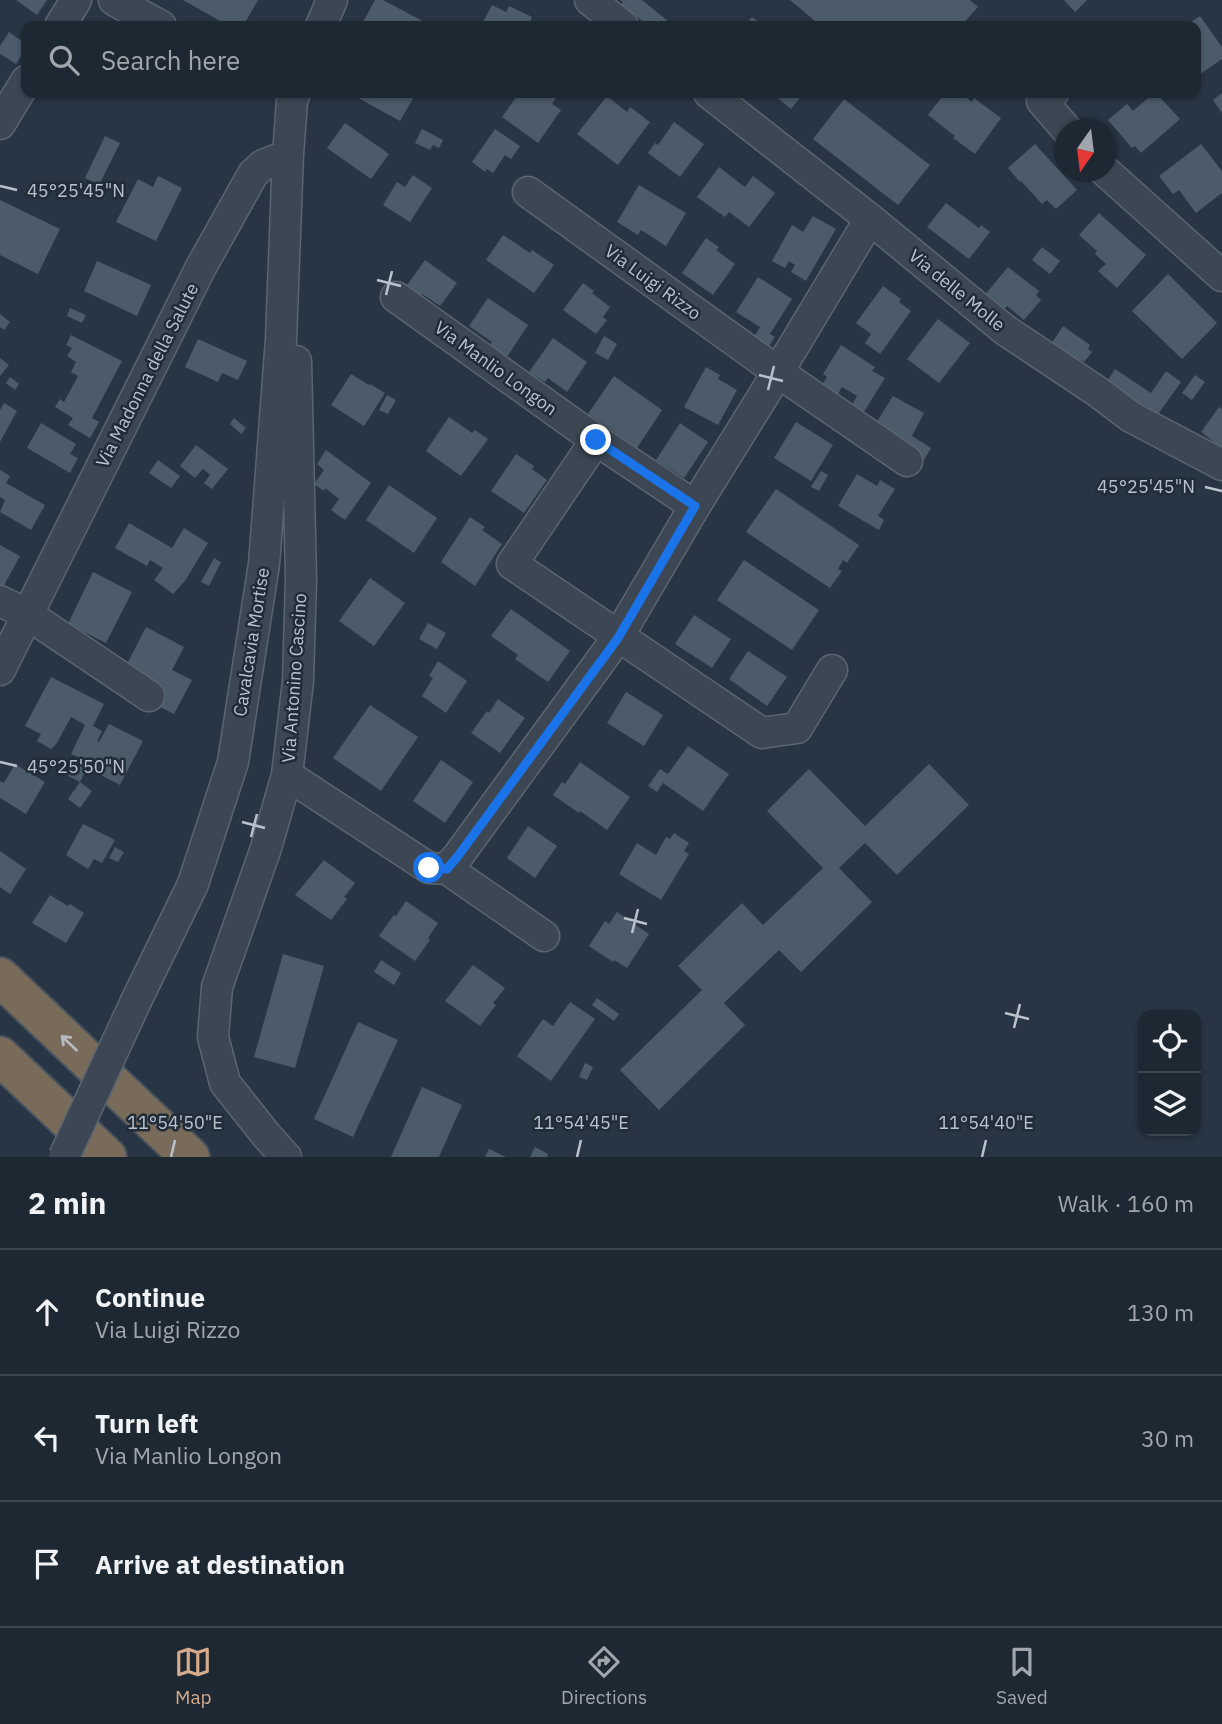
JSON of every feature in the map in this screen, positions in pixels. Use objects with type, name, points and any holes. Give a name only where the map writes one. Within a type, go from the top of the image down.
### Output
[{"type":"highway","points":[[0,977],[190,1157]]},
{"type":"highway","points":[[0,1056],[107,1157]]},
{"type":"street","points":[[63,21],[76,0]]},
{"type":"street","points":[[114,0],[152,21]]},
{"type":"street","points":[[323,21],[332,0]]},
{"type":"street","points":[[590,0],[617,21]]},
{"type":"street","points":[[0,124],[21,89]]},
{"type":"street","name":"Cavalcavia Mortise","points":[[64,1157],[193,884],[233,762],[264,564],[281,338],[288,98]]},
{"type":"street","name":"Via delle Molle","points":[[715,98],[870,219],[1005,330],[1131,416],[1222,465]]},
{"type":"street","points":[[1046,98],[1042,101],[1058,119]]},
{"type":"street","name":"Via Madonna della Salute","points":[[0,670],[201,267],[240,197],[253,174],[263,165],[288,155]]},
{"type":"street","points":[[1117,182],[1222,276]]},
{"type":"street","name":"Via Luigi Rizzo","points":[[528,192],[907,461]]},
{"type":"street","points":[[447,869],[618,638],[870,219]]},
{"type":"street","name":"Via Manlio Longon","points":[[396,297],[596,440],[695,506]]},
{"type":"street","name":"Via Antonino Cascino","points":[[281,338],[296,354],[301,579],[298,681],[287,775],[266,848],[217,986],[213,1037],[225,1083],[286,1157]]},
{"type":"street","points":[[596,440],[512,564],[762,733],[797,729],[832,670]]},
{"type":"street","points":[[0,600],[27,614],[149,696]]},
{"type":"street","points":[[287,775],[429,868],[447,869],[544,936]]},
{"type":"building","points":[[16,0],[47,0],[37,15]]},
{"type":"building","points":[[183,0],[258,0],[246,21],[220,21]]},
{"type":"building","points":[[375,0],[383,0],[423,21],[364,21]]},
{"type":"building","points":[[620,0],[642,0],[668,21],[642,21],[621,5],[623,2]]},
{"type":"building","points":[[790,0],[970,0],[978,7],[965,21],[815,21]]},
{"type":"building","points":[[1064,0],[1087,0],[1075,12]]},
{"type":"building","points":[[492,5],[506,12],[509,6],[532,17],[530,21],[484,21]]},
{"type":"building","points":[[1200,16],[1222,47],[1222,59],[1201,74],[1201,21],[1192,21]]},
{"type":"building","points":[[9,32],[21,40],[21,56],[16,64],[0,54],[0,46]]},
{"type":"building","points":[[1222,93],[1222,113],[1213,100]]},
{"type":"building","points":[[358,98],[413,98],[400,121]]},
{"type":"building","points":[[515,98],[556,98],[552,104],[561,110],[538,143],[502,117]]},
{"type":"building","points":[[605,98],[610,98],[627,112],[630,107],[650,122],[618,165],[577,134]]},
{"type":"building","points":[[777,98],[800,98],[791,109]]},
{"type":"building","points":[[941,98],[967,98],[972,102],[974,98],[1001,118],[975,154],[928,115]]},
{"type":"building","points":[[1148,98],[1161,98],[1180,119],[1141,153],[1135,146],[1132,148],[1117,130],[1117,119],[1109,119],[1127,104],[1133,111]]},
{"type":"building","points":[[844,99],[930,165],[898,205],[813,139]]},
{"type":"building","points":[[674,122],[704,144],[680,177],[648,153],[655,143],[658,145]]},
{"type":"building","points":[[345,123],[389,154],[371,179],[327,148]]},
{"type":"building","points":[[422,129],[443,140],[439,148],[433,145],[430,150],[415,143]]},
{"type":"building","points":[[495,129],[520,146],[511,159],[505,155],[493,173],[487,169],[485,172],[472,162]]},
{"type":"building","points":[[105,136],[120,143],[99,185],[85,178]]},
{"type":"building","points":[[1035,144],[1054,165],[1054,182],[1070,182],[1077,190],[1056,209],[1047,200],[1042,204],[1008,168]]},
{"type":"building","points":[[1201,144],[1222,171],[1222,193],[1196,213],[1179,190],[1173,194],[1159,176]]},
{"type":"building","points":[[719,167],[745,187],[753,176],[775,193],[749,227],[729,212],[725,217],[697,197]]},
{"type":"building","points":[[413,175],[432,188],[410,222],[383,205],[397,182],[405,187]]},
{"type":"building","points":[[158,176],[182,188],[156,241],[116,222],[138,179],[153,187]]},
{"type":"building","points":[[639,185],[686,213],[666,246],[641,230],[638,235],[617,222]]},
{"type":"building","points":[[0,200],[60,229],[38,274],[0,255]]},
{"type":"building","points":[[946,203],[979,228],[981,225],[990,232],[969,259],[927,227]]},
{"type":"building","points":[[1099,213],[1146,255],[1117,288],[1098,271],[1106,264],[1095,254],[1097,251],[1079,235]]},
{"type":"building","points":[[813,216],[836,229],[806,281],[791,272],[795,265],[789,261],[785,268],[772,261],[792,225],[803,232]]},
{"type":"building","points":[[503,235],[554,265],[534,293],[486,260]]},
{"type":"building","points":[[706,238],[719,247],[716,250],[735,264],[713,295],[682,273]]},
{"type":"building","points":[[1042,247],[1060,261],[1050,274],[1032,260]]},
{"type":"building","points":[[425,260],[457,283],[440,306],[422,294],[419,297],[405,288]]},
{"type":"building","points":[[97,261],[151,285],[137,316],[84,291]]},
{"type":"building","points":[[1008,267],[1039,291],[1036,295],[1041,300],[1024,320],[1007,306],[1002,312],[984,296]]},
{"type":"building","points":[[1168,274],[1217,323],[1182,359],[1132,311]]},
{"type":"building","points":[[758,277],[792,299],[770,334],[775,337],[766,351],[751,342],[760,327],[736,312]]},
{"type":"building","points":[[583,283],[610,307],[603,317],[607,320],[596,334],[563,310]]},
{"type":"building","points":[[883,286],[901,299],[899,302],[911,311],[880,354],[865,343],[871,334],[856,323]]},
{"type":"building","points":[[488,298],[528,325],[507,357],[490,345],[492,342],[469,326]]},
{"type":"building","points":[[70,308],[86,315],[82,323],[67,316]]},
{"type":"building","points":[[0,314],[10,322],[4,330],[0,327]]},
{"type":"building","points":[[938,319],[970,343],[939,383],[907,359]]},
{"type":"building","points":[[1063,326],[1090,345],[1088,349],[1092,352],[1084,362],[1080,360],[1073,370],[1046,352]]},
{"type":"building","points":[[71,335],[122,361],[92,418],[99,422],[90,438],[68,425],[73,418],[55,407],[60,399],[64,402],[78,376],[71,372],[76,362],[67,356],[72,348],[66,345]]},
{"type":"building","points":[[604,336],[617,344],[608,360],[595,353]]},
{"type":"building","points":[[553,338],[587,362],[567,392],[548,378],[545,382],[529,372]]},
{"type":"building","points":[[198,339],[247,361],[238,380],[222,373],[218,382],[185,367]]},
{"type":"building","points":[[841,345],[875,367],[872,371],[885,378],[860,418],[849,410],[857,396],[842,387],[834,401],[818,391],[827,377],[823,374]]},
{"type":"building","points":[[0,358],[9,365],[0,376]]},
{"type":"building","points":[[706,367],[720,375],[718,379],[737,390],[718,425],[684,407]]},
{"type":"building","points":[[1115,369],[1151,393],[1166,371],[1181,382],[1156,417],[1102,390]]},
{"type":"building","points":[[351,374],[385,393],[364,426],[331,405]]},
{"type":"building","points":[[1195,375],[1205,382],[1192,400],[1182,393]]},
{"type":"building","points":[[614,376],[662,410],[637,448],[588,414]]},
{"type":"building","points":[[10,377],[19,384],[15,390],[6,383]]},
{"type":"building","points":[[387,395],[396,400],[388,414],[379,410]]},
{"type":"building","points":[[893,396],[924,413],[912,436],[931,448],[921,465],[876,423]]},
{"type":"building","points":[[4,403],[17,411],[0,442],[0,410]]},
{"type":"building","points":[[1219,407],[1222,409],[1222,448],[1201,432]]},
{"type":"building","points":[[449,417],[472,433],[475,430],[488,439],[461,476],[426,451]]},
{"type":"building","points":[[234,418],[246,428],[241,434],[230,424]]},
{"type":"building","points":[[796,422],[833,445],[811,481],[774,458]]},
{"type":"building","points":[[41,423],[76,444],[70,454],[78,458],[70,473],[27,448]]},
{"type":"building","points":[[680,423],[708,442],[684,478],[656,460]]},
{"type":"building","points":[[196,445],[228,469],[212,489],[204,483],[210,475],[203,469],[195,478],[180,466]]},
{"type":"building","points":[[326,450],[371,483],[345,520],[331,510],[339,499],[325,488],[324,491],[314,484],[324,470],[317,464]]},
{"type":"building","points":[[516,454],[534,466],[532,469],[547,480],[524,513],[491,491]]},
{"type":"building","points":[[158,460],[180,476],[171,488],[149,473]]},
{"type":"building","points":[[0,470],[10,476],[6,483],[45,505],[31,530],[0,512],[5,500],[0,497]]},
{"type":"building","points":[[821,471],[828,475],[819,491],[811,487]]},
{"type":"building","points":[[857,474],[877,486],[880,480],[895,489],[878,516],[884,520],[879,530],[838,506]]},
{"type":"building","points":[[389,485],[437,518],[414,553],[366,520]]},
{"type":"building","points":[[776,489],[859,545],[847,563],[843,560],[838,569],[842,571],[830,588],[746,532]]},
{"type":"building","points":[[470,517],[485,527],[482,530],[502,544],[475,586],[441,562]]},
{"type":"building","points":[[129,523],[172,548],[184,528],[208,543],[185,581],[173,594],[154,580],[163,568],[150,560],[147,566],[115,548]]},
{"type":"building","points":[[0,545],[20,556],[2,589],[0,588]]},
{"type":"building","points":[[214,558],[221,562],[209,586],[201,582]]},
{"type":"building","points":[[744,560],[819,610],[792,650],[717,600]]},
{"type":"building","points":[[93,572],[132,592],[106,643],[68,624]]},
{"type":"building","points":[[370,578],[405,603],[374,646],[339,621]]},
{"type":"building","points":[[511,609],[570,651],[548,682],[515,659],[518,655],[491,636]]},
{"type":"building","points":[[694,615],[731,639],[712,668],[675,644]]},
{"type":"building","points":[[428,623],[446,633],[437,649],[419,639]]},
{"type":"building","points":[[146,627],[184,647],[172,670],[192,680],[174,714],[160,707],[166,696],[141,684],[126,666]]},
{"type":"building","points":[[748,651],[787,677],[767,706],[729,679]]},
{"type":"building","points":[[438,661],[467,681],[446,713],[422,696],[433,678],[429,676]]},
{"type":"building","points":[[51,677],[104,704],[93,726],[102,731],[97,741],[99,742],[109,724],[143,741],[120,785],[87,768],[80,782],[68,776],[78,757],[71,754],[85,725],[71,717],[51,749],[37,741],[41,734],[25,726]]},
{"type":"building","points":[[626,692],[663,715],[644,746],[607,723]]},
{"type":"building","points":[[498,699],[525,718],[500,753],[471,733]]},
{"type":"building","points":[[370,705],[418,737],[381,791],[333,758]]},
{"type":"building","points":[[688,746],[729,774],[703,811],[663,783],[657,792],[648,786],[660,769],[668,774]]},
{"type":"building","points":[[441,760],[473,782],[445,823],[413,801]]},
{"type":"building","points":[[580,762],[630,797],[607,830],[553,795],[562,782],[565,784]]},
{"type":"building","points":[[15,764],[45,782],[26,814],[0,798],[0,781],[4,783]]},
{"type":"building","points":[[929,764],[969,805],[897,875],[865,843],[839,868],[872,902],[801,972],[779,950],[724,1003],[745,1025],[659,1110],[620,1070],[702,990],[678,966],[742,903],[763,925],[823,868],[767,811],[809,769],[865,826]]},
{"type":"building","points":[[80,782],[92,791],[80,808],[68,799]]},
{"type":"building","points":[[83,824],[115,840],[102,863],[94,859],[88,869],[66,855]]},
{"type":"building","points":[[528,826],[557,846],[535,878],[507,858]]},
{"type":"building","points":[[674,833],[689,843],[684,851],[689,854],[661,900],[619,874],[637,843],[656,855],[666,837],[670,839]]},
{"type":"building","points":[[115,847],[124,852],[118,862],[109,858]]},
{"type":"building","points":[[0,851],[26,869],[10,894],[0,887]]},
{"type":"building","points":[[324,860],[355,883],[331,920],[295,895]]},
{"type":"building","points":[[50,895],[84,913],[66,943],[32,923]]},
{"type":"building","points":[[406,901],[438,923],[415,961],[379,936]]},
{"type":"building","points":[[617,912],[649,934],[627,968],[589,946],[605,921],[609,924]]},
{"type":"building","points":[[283,954],[324,966],[295,1068],[254,1057]]},
{"type":"building","points":[[381,960],[401,973],[394,985],[374,972]]},
{"type":"building","points":[[473,965],[505,988],[480,1026],[445,1001]]},
{"type":"building","points":[[597,998],[619,1014],[614,1021],[592,1005]]},
{"type":"building","points":[[570,1002],[595,1019],[551,1081],[517,1056],[543,1019],[553,1026]]},
{"type":"building","points":[[358,1022],[398,1040],[353,1137],[314,1119]]},
{"type":"building","points":[[585,1063],[593,1067],[587,1080],[579,1077]]},
{"type":"building","points":[[422,1087],[462,1105],[439,1157],[391,1157]]},
{"type":"building","points":[[535,1147],[548,1154],[547,1157],[530,1157]]},
{"type":"building","points":[[489,1149],[506,1157],[485,1157]]},
{"type":"route","points":[[429,868],[447,869],[458,856],[618,638],[695,506],[596,440]]}]
